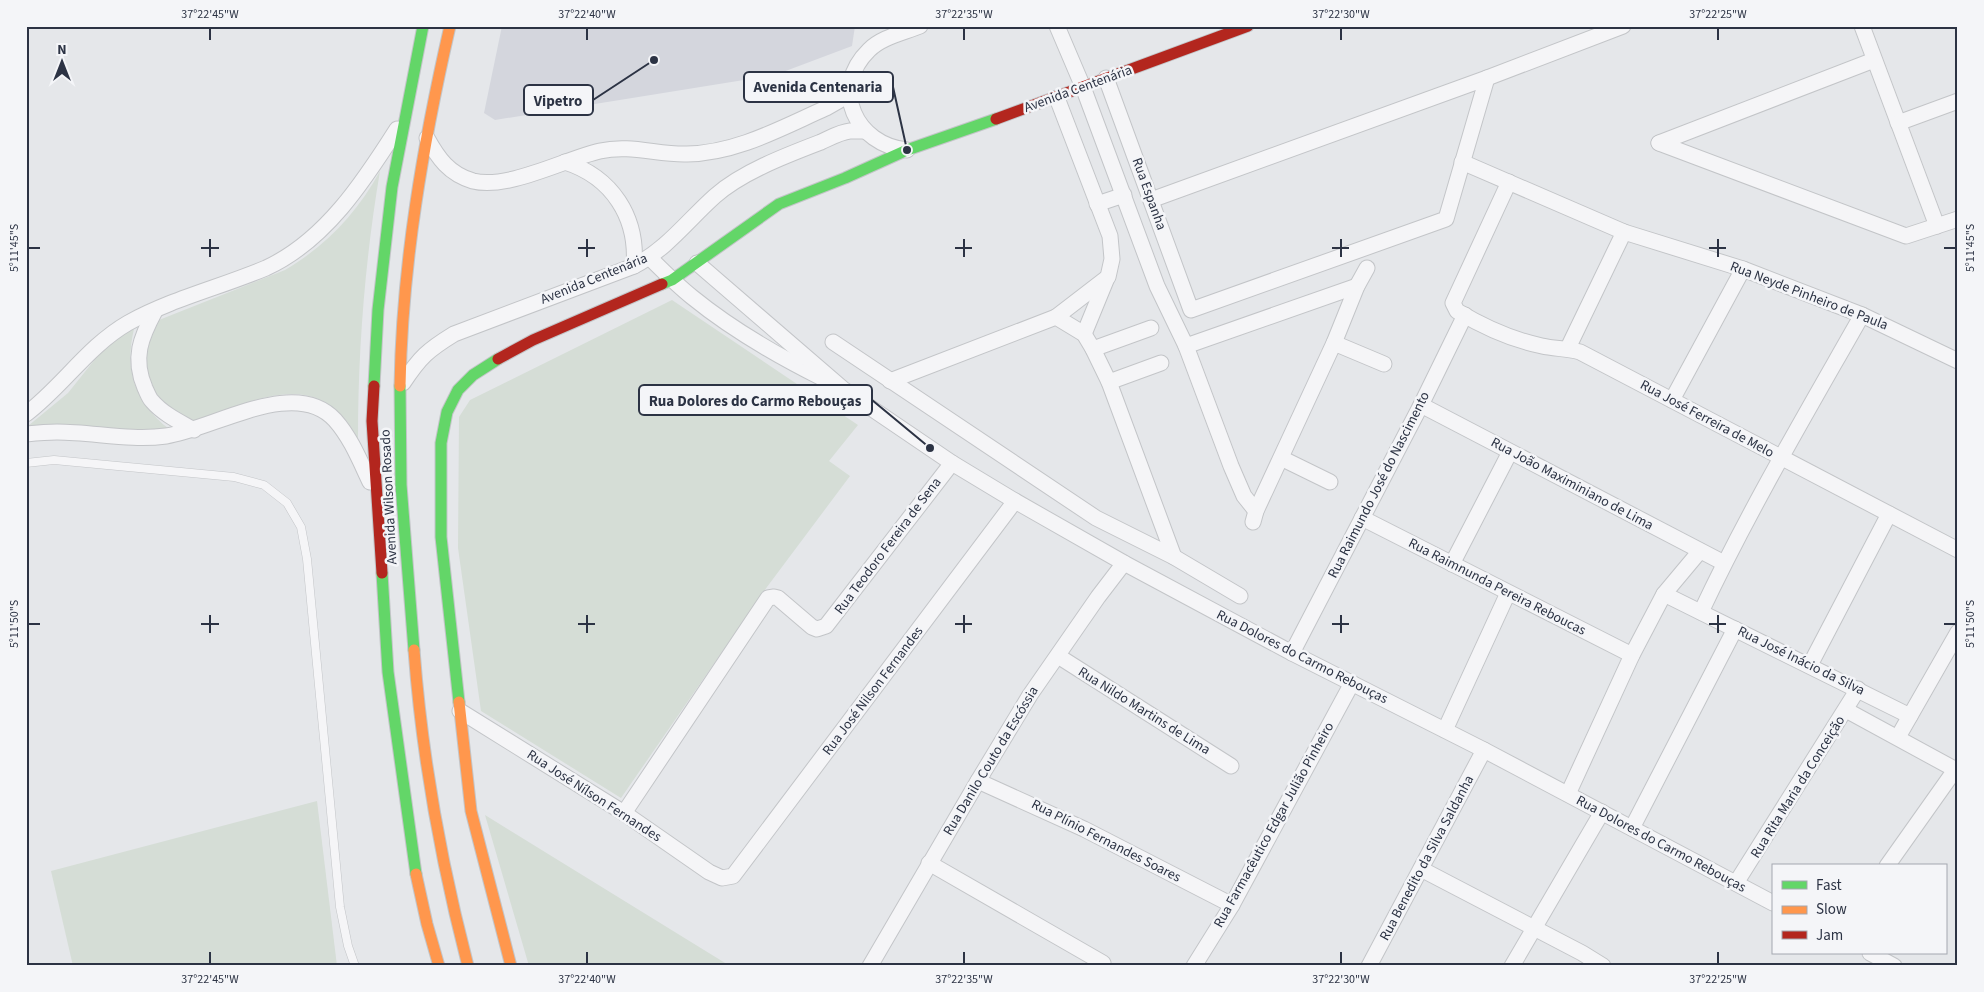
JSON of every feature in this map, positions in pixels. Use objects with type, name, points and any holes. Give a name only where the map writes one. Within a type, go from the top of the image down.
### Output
[{"type":"main road","name":"Avenida Wilson Rosado","points":[[423,26],[392,187],[378,310],[372,421],[388,672],[400,772],[417,878],[438,966]]},
{"type":"main road","name":"Avenida Wilson Rosado","points":[[450,26],[427,138],[408,275],[402,339],[400,430],[407,562],[421,733],[443,862],[468,966]]},
{"type":"main road","name":"Avenida Centenária","points":[[511,966],[471,811],[442,537],[442,444],[447,412],[458,390],[473,375],[492,362],[533,340],[672,280],[779,204],[845,178],[907,150],[1057,98],[1248,26]]},
{"type":"street","points":[[907,150],[884,145],[865,131],[853,111],[850,89],[856,67],[866,53],[879,42],[920,26]]},
{"type":"street","points":[[1057,26],[1083,87],[1157,286],[1186,346],[1231,466],[1254,516],[1334,342],[1357,286],[1367,268]]},
{"type":"street","points":[[1152,200],[1487,78],[1623,26]]},
{"type":"street","points":[[1862,26],[1937,226]]},
{"type":"street","points":[[1874,60],[1660,143],[1906,236],[1958,219]]},
{"type":"street","name":"Rua Espanha","points":[[1106,78],[1152,200],[1190,310],[1446,219],[1462,162]]},
{"type":"street","points":[[1462,162],[1487,78]]},
{"type":"street","points":[[427,138],[440,161],[454,172],[473,181],[510,180],[601,150],[644,149],[684,154],[708,153],[734,148],[826,108],[840,100],[850,89]]},
{"type":"street","points":[[1057,98],[1110,236],[1112,259],[1108,277],[1084,334]]},
{"type":"street","points":[[1898,123],[1958,101]]},
{"type":"street","points":[[26,414],[108,337],[128,323],[155,310],[266,267],[291,254],[329,221],[370,171],[405,117]]},
{"type":"street","name":"Avenida Centenária","points":[[401,386],[417,361],[433,347],[454,334],[634,266],[650,258],[669,242],[717,194],[778,158],[848,131],[865,131]]},
{"type":"street","points":[[770,132],[778,158]]},
{"type":"street","points":[[565,162],[590,173],[608,187],[620,204],[634,236],[636,248],[634,266]]},
{"type":"street","name":"Rua Neyde Pinheiro de Paula","points":[[1462,162],[1624,232],[1743,269],[1862,315],[1953,354]]},
{"type":"street","name":"Rua José Ferreira de Melo","points":[[1509,182],[1453,303],[1457,310],[1522,341],[1544,347],[1568,348],[1580,352],[1958,550]]},
{"type":"street","points":[[1097,204],[1124,195]]},
{"type":"street","points":[[1568,348],[1624,232]]},
{"type":"street","name":"Rua Dolores do Carmo Rebouças","points":[[650,258],[672,280],[706,308],[788,361],[843,389]]},
{"type":"street","name":"Rua Dolores do Carmo Rebouças","points":[[697,263],[843,389],[952,463],[1015,501],[1124,563],[1292,653],[1484,750],[1772,902]]},
{"type":"street","points":[[1672,400],[1743,269]]},
{"type":"street","points":[[890,382],[1056,316],[1108,277]]},
{"type":"street","points":[[1186,346],[1357,286]]},
{"type":"street","points":[[155,310],[138,349],[140,376],[151,401],[171,417],[194,430]]},
{"type":"street","name":"Rua Raimundo José do Nascimento","points":[[1292,653],[1421,405],[1465,315]]},
{"type":"street","points":[[1701,612],[1724,563],[1780,458],[1862,315]]},
{"type":"street","points":[[1056,316],[1084,334],[1093,349],[1109,382],[1174,557]]},
{"type":"street","points":[[1093,349],[1151,328]]},
{"type":"street","points":[[833,342],[890,382],[1096,518],[1174,557],[1240,596]]},
{"type":"street","points":[[1334,342],[1384,364]]},
{"type":"street","points":[[1109,382],[1161,362]]},
{"type":"street","points":[[26,434],[57,432],[140,438],[166,436],[194,430],[282,402],[303,403],[319,408],[334,418],[348,436],[376,494]]},
{"type":"street","name":"Rua João Maximiniano de Lima","points":[[1421,405],[1724,563]]},
{"type":"street","points":[[1452,564],[1510,452]]},
{"type":"street","points":[[1281,458],[1330,482]]},
{"type":"street","name":"Rua Teodoro Fereira de Sena","points":[[624,813],[770,597],[778,598],[812,627],[822,629],[828,624],[952,463]]},
{"type":"street","name":"Rua José Nilson Fernandes","points":[[728,878],[739,870],[1015,501]]},
{"type":"street","points":[[1810,665],[1889,514]]},
{"type":"street","name":"Rua Raimnunda Pereira Reboucas","points":[[1362,518],[1632,655]]},
{"type":"street","points":[[1568,794],[1632,655],[1664,594],[1700,551]]},
{"type":"street","name":"Rua Danilo Couto da Escóssia","points":[[875,964],[929,863],[1030,695],[1124,563]]},
{"type":"street","points":[[1445,730],[1508,593]]},
{"type":"street","name":"Rua José Inácio da Silva","points":[[1664,594],[1910,716]]},
{"type":"street","points":[[1632,828],[1735,630]]},
{"type":"street","points":[[1898,737],[1958,632]]},
{"type":"street","name":"Rua Nildo Martins de Lima","points":[[1058,656],[1231,766]]},
{"type":"street","name":"Rua Farmacêutico Edgar Julião Pinheiro","points":[[1194,966],[1232,905],[1352,683]]},
{"type":"street","name":"Rua Rita Maria da Conceição","points":[[1736,883],[1858,689]]},
{"type":"street","name":"Rua José Inácio da Silva","points":[[1846,710],[1956,770]]},
{"type":"street","name":"Rua José Nílson Fernandes","points":[[460,711],[624,813],[708,872],[722,878],[728,878]]},
{"type":"street","name":"Rua Benedito da Silva Saldanha","points":[[1369,966],[1484,750]]},
{"type":"street","points":[[1888,864],[1956,770]]},
{"type":"street","name":"Rua Plínio Fernandes Soares","points":[[978,781],[1084,829],[1232,905]]},
{"type":"street","points":[[1512,966],[1602,812]]},
{"type":"street","points":[[929,863],[1103,964]]},
{"type":"street","points":[[1421,869],[1603,966]]},
{"type":"street","points":[[1872,954],[1894,966]]},
{"type":"lane","points":[[26,462],[54,460],[234,477],[264,485],[287,503],[301,527],[307,558],[340,907],[348,946],[355,966]]},
{"type":"shaded area","points":[[502,26],[855,26],[852,46],[775,75],[495,120],[484,113]]},
{"type":"shaded area","points":[[380,171],[363,305],[358,439],[342,416],[325,402],[305,395],[284,394],[263,398],[196,421],[180,414],[167,405],[157,394],[150,381],[146,366],[151,336],[159,320],[285,270],[300,260],[340,227],[361,201]]},
{"type":"shaded area","points":[[672,300],[858,425],[829,461],[850,476],[767,587],[621,798],[481,711],[458,548],[459,417],[470,400]]},
{"type":"shaded area","points":[[134,329],[130,359],[135,385],[140,397],[148,408],[169,429],[133,431],[28,426],[68,393],[100,353],[122,335]]},
{"type":"shaded area","points":[[317,801],[337,966],[73,966],[51,871]]},
{"type":"shaded area","points":[[485,815],[730,966],[529,966]]},
{"type":"traffic: fast","points":[[374,386],[378,310],[392,187],[423,26]]},
{"type":"traffic: fast","points":[[662,284],[672,280],[779,204],[845,178],[907,150],[996,119]]},
{"type":"traffic: fast","points":[[459,702],[441,537],[441,443],[447,412],[458,390],[473,375],[498,359]]},
{"type":"traffic: fast","points":[[400,386],[401,485],[414,650]]},
{"type":"traffic: fast","points":[[382,573],[388,672],[416,874]]},
{"type":"traffic: slow","points":[[400,386],[405,295],[416,205],[431,115],[450,26]]},
{"type":"traffic: slow","points":[[414,650],[427,770],[449,888],[468,966]]},
{"type":"traffic: slow","points":[[459,702],[471,811],[511,966]]},
{"type":"traffic: slow","points":[[416,874],[439,966]]},
{"type":"traffic: jam","points":[[996,119],[1248,26]]},
{"type":"traffic: jam","points":[[498,359],[533,340],[662,284]]},
{"type":"traffic: jam","points":[[374,386],[372,421],[382,573]]},
{"type":"place","name":"Vipetro","points":[[654,60]]},
{"type":"place","name":"Avenida Centenaria","points":[[907,150]]},
{"type":"place","name":"Rua Dolores do Carmo Rebouças","points":[[930,448]]}]
